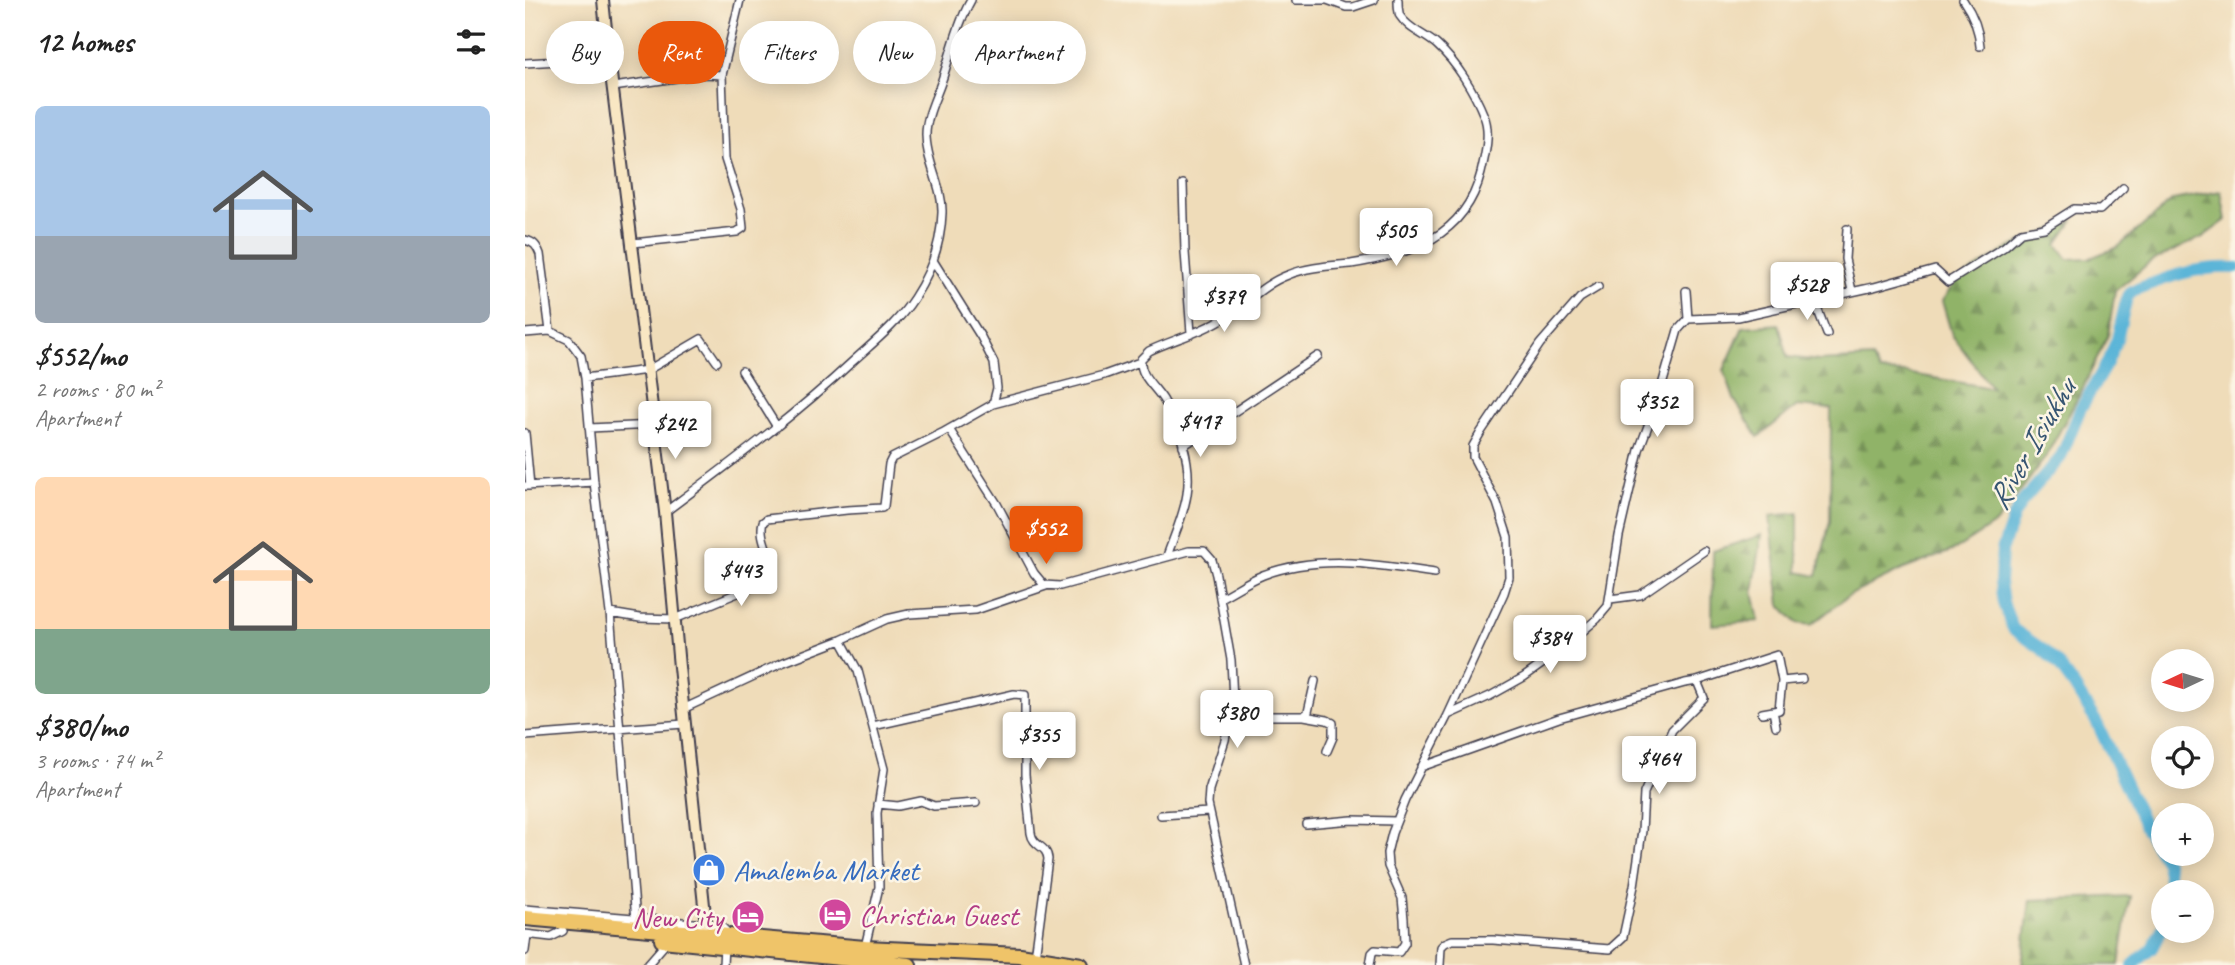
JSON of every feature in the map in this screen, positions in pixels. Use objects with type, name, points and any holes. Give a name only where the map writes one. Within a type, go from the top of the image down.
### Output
[{"type":"highway","points":[[525,918],[909,965]]},
{"type":"highway","points":[[526,932],[563,931],[667,941],[727,941],[865,948],[1005,960],[1035,957],[1081,965]]},
{"type":"main road","points":[[603,0],[605,21]]},
{"type":"main road","points":[[613,84],[665,512],[706,924]]},
{"type":"street","points":[[725,62],[740,0]]},
{"type":"street","points":[[665,512],[824,388],[901,315],[914,297],[934,262],[942,211],[926,135],[929,113],[971,0]]},
{"type":"street","points":[[1296,0],[1327,0],[1346,7],[1374,0]]},
{"type":"street","points":[[610,613],[675,619],[770,579],[772,570],[761,529],[764,520],[882,508],[889,461],[892,458],[993,404],[1104,375],[1140,362],[1149,351],[1218,321],[1291,273],[1385,257],[1408,250],[1447,230],[1464,211],[1478,182],[1486,140],[1486,120],[1474,94],[1456,67],[1438,46],[1410,27],[1400,15],[1398,0]]},
{"type":"street","points":[[1963,0],[1970,10],[1980,37],[1980,46]]},
{"type":"street","points":[[525,64],[546,62]]},
{"type":"street","points":[[613,87],[638,83]]},
{"type":"street","points":[[633,243],[737,232],[743,228],[741,209],[726,159],[722,84]]},
{"type":"street","points":[[1184,184],[1185,252],[1191,333]]},
{"type":"street","points":[[1448,715],[1524,677],[1556,654],[1608,606],[1619,536],[1639,450],[1658,399],[1678,330],[1688,319],[1738,317],[1935,270],[1948,282],[2004,247],[2021,232],[2044,228],[2074,209],[2100,210],[2123,188]]},
{"type":"street","points":[[1847,229],[1845,259],[1852,291]]},
{"type":"street","points":[[525,240],[537,246],[540,254],[550,331]]},
{"type":"street","points":[[934,262],[981,337],[994,363],[997,388],[993,404]]},
{"type":"street","points":[[1370,965],[1374,951],[1381,949],[1399,952],[1405,943],[1402,898],[1390,873],[1389,845],[1396,821],[1448,715],[1509,577],[1509,548],[1505,525],[1497,503],[1475,462],[1473,446],[1540,344],[1580,298],[1598,287]]},
{"type":"street","points":[[1686,291],[1688,319]]},
{"type":"street","points":[[1814,300],[1827,334]]},
{"type":"street","points":[[525,333],[550,331],[565,338],[581,356],[610,613],[636,920]]},
{"type":"street","points":[[585,378],[648,370],[701,338],[717,362]]},
{"type":"street","points":[[1183,446],[1318,356]]},
{"type":"street","points":[[1140,362],[1143,373],[1168,407],[1183,446],[1188,473],[1187,496],[1167,556]]},
{"type":"street","points":[[742,370],[777,427]]},
{"type":"street","points":[[589,428],[655,425]]},
{"type":"street","points":[[949,429],[997,504],[1040,583],[1046,586]]},
{"type":"street","points":[[525,436],[527,486],[594,482]]},
{"type":"street","points":[[683,709],[784,662],[887,619],[908,614],[976,610],[1046,586],[1060,586],[1167,556],[1203,551],[1209,555],[1215,568],[1232,671],[1233,701],[1209,790],[1209,812],[1244,965]]},
{"type":"street","points":[[1610,599],[1640,595],[1650,590],[1704,551]]},
{"type":"street","points":[[1220,598],[1262,576],[1290,566],[1325,562],[1362,563],[1434,573]]},
{"type":"street","points":[[841,640],[858,671],[884,769],[877,827],[879,887],[865,948]]},
{"type":"street","points":[[1421,767],[1559,718],[1697,681],[1777,655],[1782,681],[1779,710],[1762,713]]},
{"type":"street","points":[[1782,681],[1802,679]]},
{"type":"street","points":[[1304,716],[1315,681]]},
{"type":"street","points":[[1440,965],[1441,947],[1452,940],[1493,940],[1610,949],[1623,937],[1638,859],[1644,793],[1672,730],[1704,698],[1697,681]]},
{"type":"street","points":[[873,726],[1014,694],[1024,695],[1025,775],[1032,840],[1045,848],[1048,859],[1035,957]]},
{"type":"street","points":[[1773,711],[1776,726]]},
{"type":"street","points":[[1231,716],[1304,716],[1327,720],[1333,723],[1333,737],[1327,751]]},
{"type":"street","points":[[525,736],[684,724]]},
{"type":"street","points":[[878,804],[898,806],[921,801],[934,806],[976,803]]},
{"type":"street","points":[[1161,815],[1209,812]]},
{"type":"street","points":[[1306,824],[1352,820],[1396,821]]},
{"type":"street","points":[[525,909],[706,924],[723,928],[727,941],[723,965]]},
{"type":"street","points":[[525,951],[526,932]]},
{"type":"street","points":[[647,965],[667,941]]},
{"type":"green space","points":[[2221,191],[2226,220],[2203,237],[2150,262],[2115,291],[2108,335],[2081,392],[2045,458],[1996,523],[1954,550],[1904,569],[1848,596],[1811,625],[1797,623],[1780,605],[1770,516],[1798,513],[1798,572],[1817,576],[1830,521],[1831,409],[1797,406],[1758,437],[1734,399],[1724,370],[1743,327],[1779,324],[1788,357],[1819,361],[1872,358],[1880,372],[1905,373],[1992,388],[1952,335],[1942,301],[1956,281],[2011,247],[2073,221],[2057,244],[2068,259],[2090,258],[2118,247],[2173,200]]},
{"type":"green space","points":[[1762,535],[1753,591],[1759,621],[1712,625],[1713,551]]},
{"type":"green space","points":[[2130,896],[2119,965],[2022,965],[2030,900]]},
{"type":"waterway","name":"River Isiukhu","points":[[2169,880],[2166,862],[2146,829],[2097,723],[2057,663],[2013,629],[2003,603],[2000,582],[2002,550],[2022,502],[2061,457],[2080,410],[2107,363],[2117,339],[2127,297],[2132,291],[2183,274],[2208,269],[2235,268]]},
{"type":"waterway","name":"River Isiukhu","points":[[2133,965],[2155,943]]},
{"type":"place","name":"Amalemba Market","points":[[709,870]]},
{"type":"place","name":"Christian Guest","points":[[835,915]]},
{"type":"place","name":"New City","points":[[748,917]]}]
